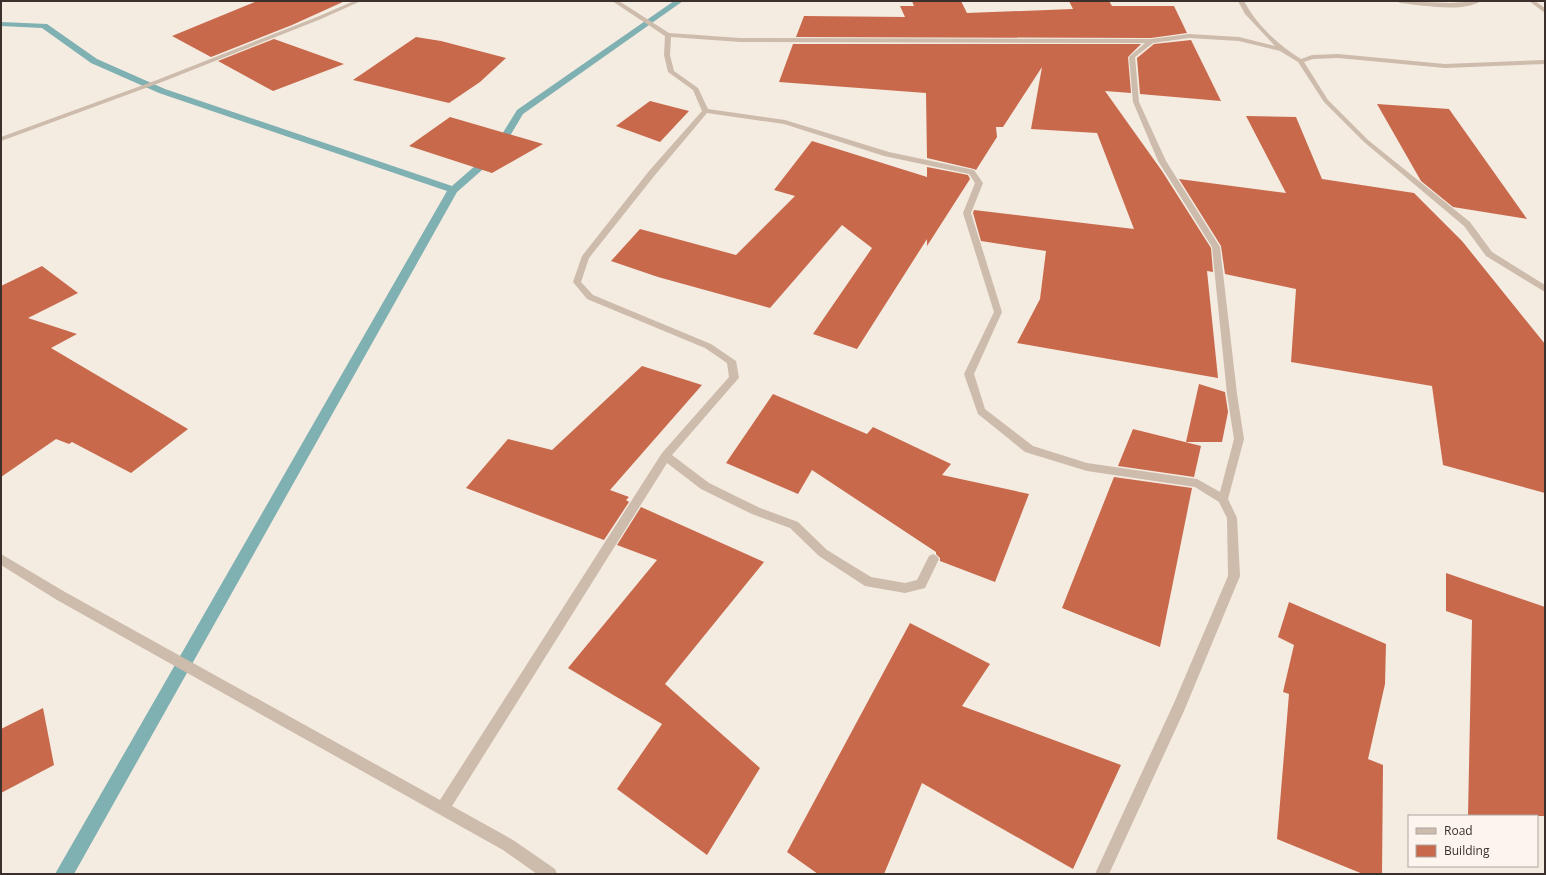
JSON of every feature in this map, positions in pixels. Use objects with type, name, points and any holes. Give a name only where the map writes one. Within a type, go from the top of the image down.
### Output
[{"type":"street","points":[[1,139],[142,89],[331,14],[358,1]]},
{"type":"street","points":[[615,1],[668,35],[740,40],[1151,41],[1189,36],[1239,39],[1282,50]]},
{"type":"street","points":[[1241,1],[1247,13],[1282,50],[1300,61],[1326,101],[1366,141],[1467,224],[1489,254],[1545,289]]},
{"type":"street","points":[[1400,1],[1442,4],[1470,4],[1478,1]]},
{"type":"street","points":[[1532,1],[1545,11]]},
{"type":"street","points":[[668,35],[667,54],[671,72],[696,89],[706,112]]},
{"type":"street","points":[[1151,41],[1132,57],[1136,102],[1162,161],[1216,247],[1232,394],[1239,439],[1223,498]]},
{"type":"street","points":[[1300,61],[1312,57],[1338,56],[1445,66],[1545,62]]},
{"type":"street","points":[[443,808],[666,456],[734,378],[731,361],[708,346],[590,297],[578,282],[585,258],[652,173],[706,112]]},
{"type":"street","points":[[706,112],[786,122],[887,154],[971,172],[979,183],[967,213],[998,312],[970,374],[981,411],[1029,449],[1087,467],[1197,483],[1223,498],[1232,518],[1234,576],[1179,707],[1102,874]]},
{"type":"street","points":[[666,456],[705,486],[756,511],[794,525],[823,553],[869,582],[905,588],[921,584],[933,559]]},
{"type":"street","points":[[1,559],[61,596],[508,845],[550,874]]},
{"type":"building","points":[[257,1],[345,1],[292,25],[211,57],[172,36]]},
{"type":"building","points":[[912,1],[961,1],[967,13],[1073,9],[1069,1],[1109,1],[1112,6],[1174,6],[1187,33],[1151,38],[796,37],[804,16],[905,17],[900,6],[914,6]]},
{"type":"building","points":[[416,37],[441,41],[506,58],[480,82],[449,103],[353,80]]},
{"type":"building","points":[[274,39],[344,64],[273,91],[218,61]]},
{"type":"building","points":[[1191,40],[1221,101],[1140,94],[1137,58],[1154,44]]},
{"type":"building","points":[[793,44],[1141,44],[1128,57],[1131,93],[1105,91],[1162,171],[1211,248],[1213,272],[1207,271],[1218,378],[1017,343],[1040,299],[1046,251],[981,241],[973,213],[974,210],[1134,229],[1097,133],[1031,129],[1042,67],[1003,127],[996,127],[997,137],[976,170],[927,158],[926,93],[779,82]]},
{"type":"building","points":[[650,101],[689,111],[660,142],[616,126]]},
{"type":"building","points":[[1377,104],[1449,109],[1527,219],[1453,207],[1421,181]]},
{"type":"building","points":[[1246,116],[1296,117],[1322,179],[1414,193],[1462,241],[1545,344],[1545,493],[1443,465],[1432,386],[1291,362],[1296,289],[1225,274],[1221,246],[1179,179],[1286,193]]},
{"type":"building","points":[[450,117],[543,144],[492,173],[409,146]]},
{"type":"building","points":[[812,141],[927,177],[927,167],[968,175],[970,179],[927,246],[927,239],[857,349],[813,334],[872,248],[842,225],[770,308],[658,277],[611,261],[640,229],[736,255],[795,196],[774,190]]},
{"type":"building","points":[[42,266],[78,293],[28,318],[77,334],[51,348],[188,429],[131,473],[72,442],[69,444],[56,439],[1,477],[1,286]]},
{"type":"building","points":[[642,366],[702,385],[610,490],[629,497],[626,500],[629,502],[604,540],[466,488],[508,439],[552,450]]},
{"type":"building","points":[[1199,384],[1225,392],[1228,412],[1222,442],[1186,442]]},
{"type":"building","points":[[773,394],[867,434],[873,427],[951,464],[942,475],[1029,494],[995,582],[940,561],[940,558],[936,552],[812,470],[798,494],[726,463]]},
{"type":"building","points":[[1133,429],[1201,446],[1194,477],[1118,466]]},
{"type":"building","points":[[1114,477],[1192,488],[1160,647],[1062,608]]},
{"type":"building","points":[[641,507],[764,562],[665,684],[760,768],[707,855],[617,789],[662,724],[568,668],[657,560],[617,545]]},
{"type":"building","points":[[1446,573],[1545,607],[1545,816],[1468,815],[1472,620],[1446,611]]},
{"type":"building","points":[[1289,602],[1386,644],[1385,684],[1368,759],[1383,765],[1382,874],[1363,874],[1277,839],[1289,694],[1283,692],[1294,645],[1278,637]]},
{"type":"building","points":[[910,623],[990,664],[962,706],[1121,765],[1073,869],[922,783],[884,874],[818,874],[787,852]]},
{"type":"building","points":[[43,708],[54,765],[1,793],[1,729]]},
{"type":"waterway","points":[[453,190],[495,154],[520,112],[679,1]]},
{"type":"waterway","points":[[1,24],[44,26],[94,61],[162,91],[453,190]]},
{"type":"waterway","points":[[64,874],[453,190]]}]
